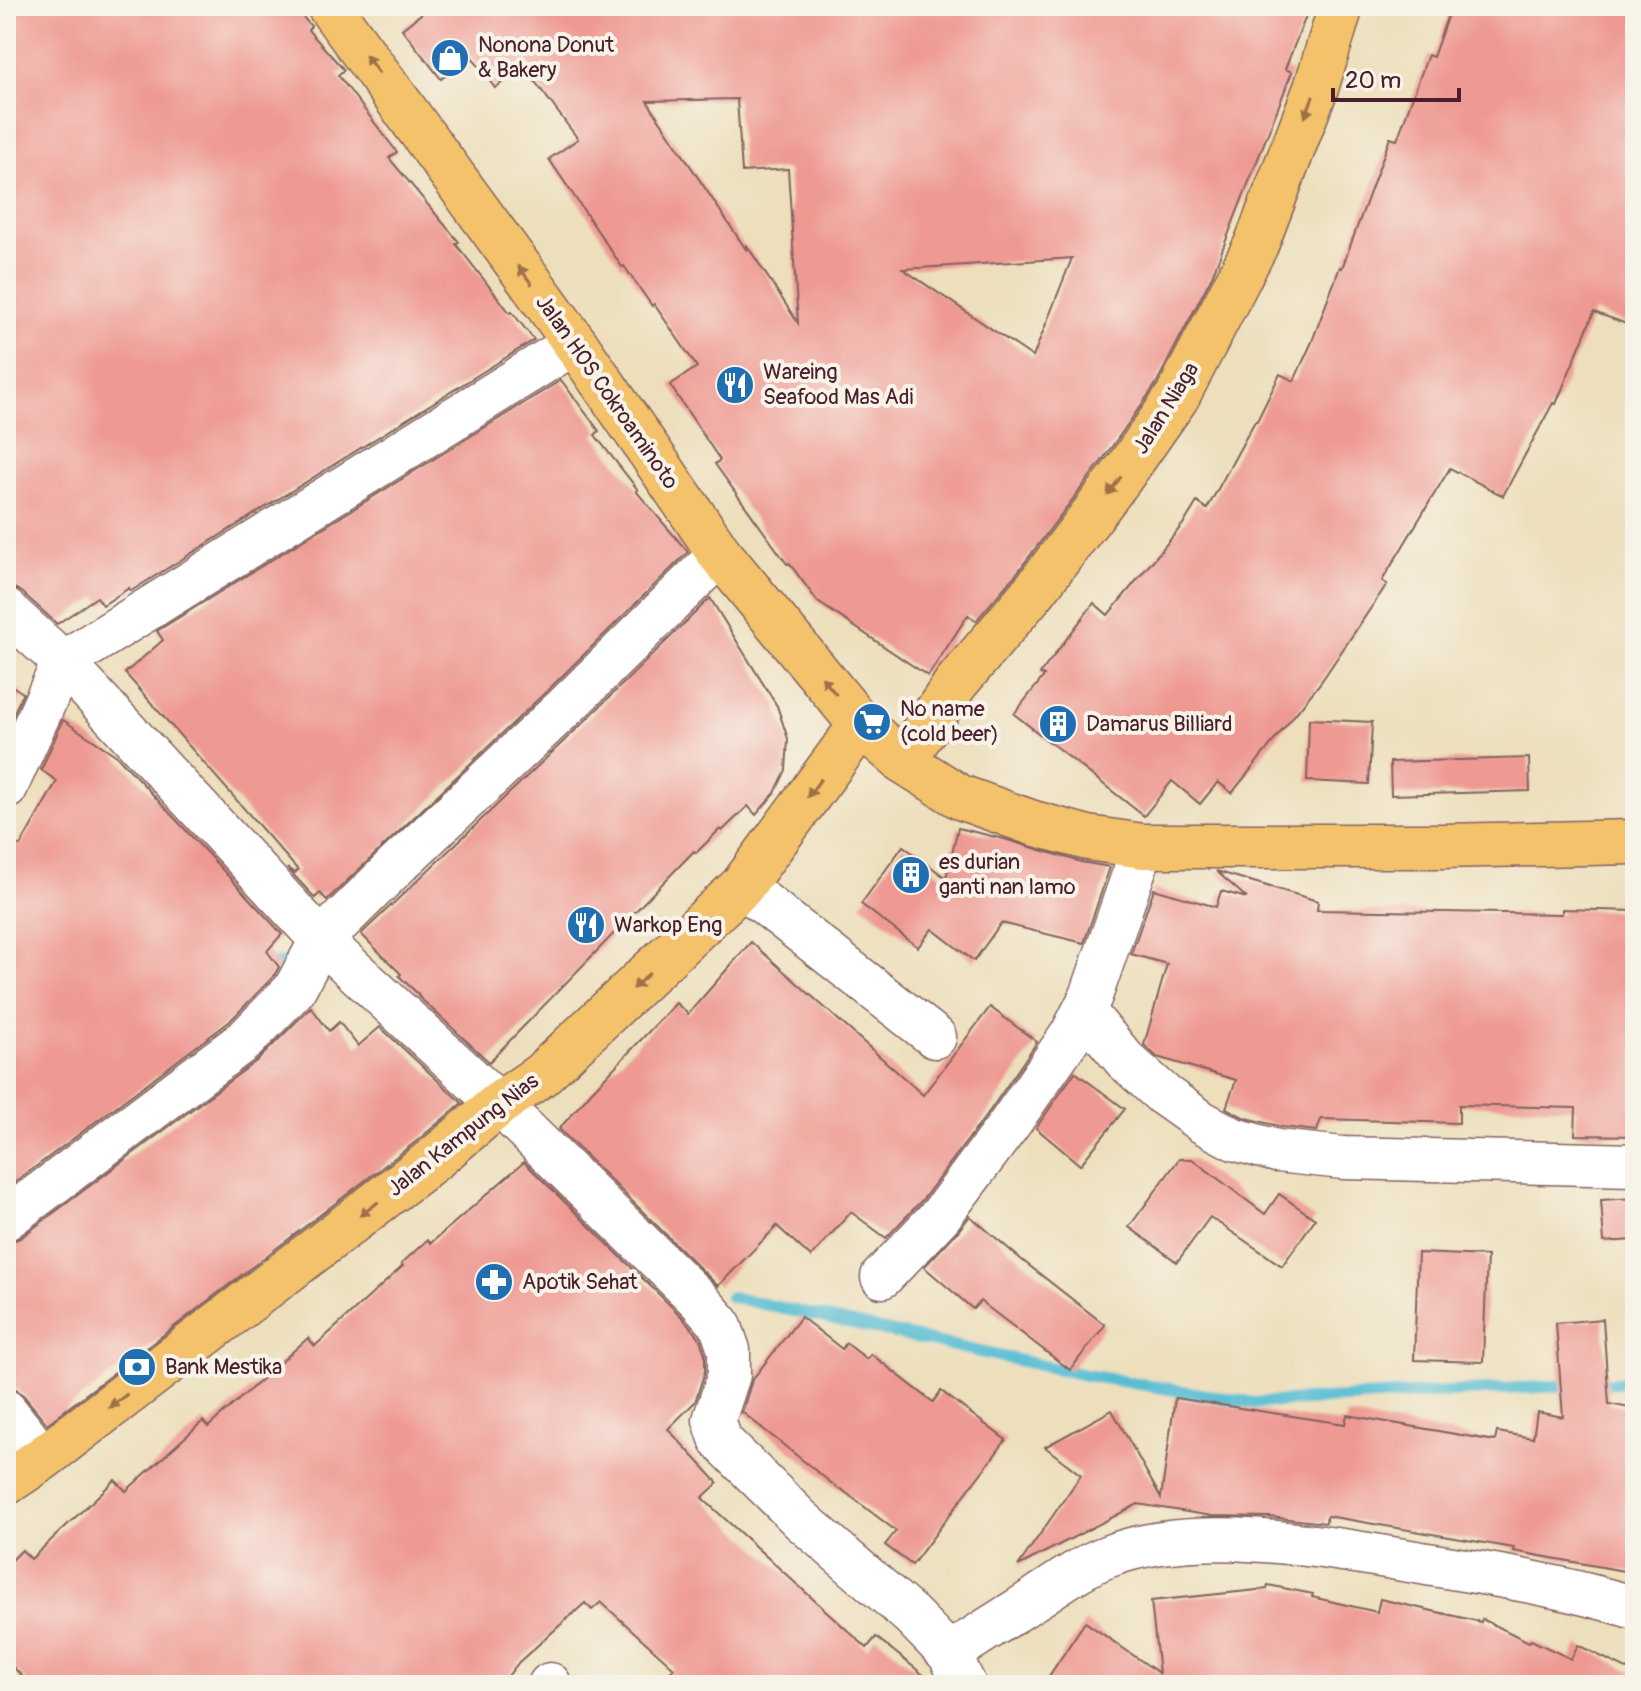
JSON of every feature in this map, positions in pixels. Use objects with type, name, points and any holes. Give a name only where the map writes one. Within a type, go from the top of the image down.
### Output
[{"type":"main road","name":"Jalan HOS Cokroaminoto","points":[[329,6],[575,343],[720,554],[861,725],[903,761],[960,797],[1033,823],[1088,838],[1143,846],[1442,846],[1635,842]]},
{"type":"main road","name":"Jalan Niaga","points":[[903,761],[956,683],[1035,590],[1177,397],[1256,245],[1316,88],[1341,6]]},
{"type":"main road","name":"Jalan Kampung Nias","points":[[6,1483],[43,1458],[434,1159],[499,1104],[541,1075],[742,886],[861,725]]},
{"type":"street","points":[[6,788],[63,662],[575,343]]},
{"type":"street","points":[[6,1219],[245,1040],[294,990],[321,940],[720,554]]},
{"type":"street","points":[[6,610],[63,662],[321,940],[499,1104],[698,1299],[720,1324],[729,1350],[729,1375],[714,1420],[721,1441],[801,1520],[911,1615],[957,1669],[1070,1574],[1108,1556],[1165,1542],[1254,1541],[1350,1551],[1492,1574],[1635,1608]]},
{"type":"street","points":[[882,1277],[941,1215],[1071,1035],[1091,996],[1143,846]]},
{"type":"street","points":[[742,886],[935,1037]]},
{"type":"street","points":[[1084,1011],[1125,1060],[1164,1095],[1202,1122],[1234,1139],[1277,1151],[1343,1158],[1635,1165]]},
{"type":"street","points":[[6,1411],[43,1458]]},
{"type":"building","points":[[6,6],[293,6],[311,26],[308,30],[344,70],[338,75],[397,152],[389,158],[459,242],[456,244],[534,340],[131,591],[129,588],[103,605],[97,597],[57,624],[22,592],[6,587]]},
{"type":"building","points":[[431,6],[1310,6],[1285,69],[1292,72],[1212,276],[1156,384],[1016,574],[976,621],[968,615],[928,676],[818,602],[715,464],[720,460],[670,385],[697,367],[654,304],[652,306],[622,267],[549,159],[578,139],[524,67],[495,88],[471,56],[441,79],[402,29]],"holes":[[[737,99],[742,172],[788,169],[798,323],[647,101]],[[1072,258],[1033,357],[903,269]]]},
{"type":"building","points":[[1451,6],[1635,6],[1635,327],[1594,312],[1556,404],[1553,403],[1503,496],[1450,468],[1382,581],[1387,584],[1321,682],[1232,793],[1218,782],[1200,804],[1172,781],[1144,816],[1014,714],[1094,603],[1108,615],[1184,523],[1197,502],[1207,509],[1280,374],[1294,381],[1342,268],[1390,138],[1397,140],[1428,55],[1433,57]]},
{"type":"building","points":[[561,380],[599,431],[595,435],[636,491],[688,552],[327,900],[320,893],[315,898],[287,868],[295,873],[298,870],[125,673],[163,640],[157,631]]},
{"type":"building","points":[[710,598],[777,706],[788,739],[786,770],[775,793],[756,815],[748,806],[696,853],[694,851],[489,1062],[418,996],[361,934]]},
{"type":"building","points":[[6,682],[23,693],[6,730]]},
{"type":"building","points":[[1309,719],[1372,722],[1369,784],[1307,781]]},
{"type":"building","points":[[63,720],[117,756],[282,934],[267,951],[279,967],[229,1022],[6,1189],[6,837],[20,846],[57,781],[41,770]]},
{"type":"building","points":[[1529,758],[1530,791],[1391,795],[1390,762]]},
{"type":"building","points":[[958,828],[1110,867],[1084,943],[1001,923],[974,961],[932,929],[918,947],[861,904],[903,846],[946,878]]},
{"type":"building","points":[[1216,871],[1318,901],[1317,910],[1562,914],[1562,909],[1635,911],[1635,1136],[1575,1135],[1576,1108],[1459,1105],[1459,1123],[1321,1119],[1317,1131],[1282,1127],[1243,1117],[1226,1108],[1236,1080],[1157,1057],[1144,1045],[1167,964],[1131,954],[1154,889],[1216,907],[1221,891],[1247,898]]},
{"type":"building","points":[[751,942],[923,1095],[990,1007],[1037,1042],[923,1199],[886,1238],[851,1212],[811,1257],[777,1226],[718,1286],[559,1129],[676,1003],[688,1014]]},
{"type":"building","points":[[311,1007],[329,1031],[339,1022],[358,1046],[380,1027],[462,1103],[47,1424],[24,1396],[16,1389],[6,1388],[6,1243],[20,1238],[259,1059]]},
{"type":"building","points":[[1075,1072],[1125,1109],[1080,1165],[1036,1128]]},
{"type":"building","points":[[1179,1159],[1192,1159],[1265,1214],[1279,1194],[1315,1219],[1282,1266],[1210,1217],[1177,1262],[1129,1227]]},
{"type":"building","points":[[524,1162],[699,1337],[705,1354],[705,1371],[695,1402],[668,1429],[718,1483],[702,1498],[867,1648],[876,1637],[936,1685],[659,1685],[674,1668],[601,1602],[592,1610],[585,1603],[519,1662],[501,1685],[31,1685],[6,1660],[6,1566],[22,1550],[31,1559],[115,1480],[126,1491],[203,1421],[208,1427],[308,1338],[315,1346],[427,1240],[431,1243]]},
{"type":"building","points":[[1635,1198],[1635,1240],[1604,1242],[1601,1200]]},
{"type":"building","points":[[970,1216],[1105,1325],[1070,1370],[980,1301],[973,1309],[924,1267]]},
{"type":"building","points":[[1418,1253],[1487,1256],[1483,1362],[1414,1360]]},
{"type":"building","points":[[801,1317],[842,1349],[846,1343],[867,1359],[871,1354],[933,1402],[941,1391],[1006,1440],[912,1565],[885,1545],[896,1531],[742,1412],[752,1380]]},
{"type":"building","points":[[1603,1319],[1609,1404],[1635,1409],[1635,1573],[1513,1551],[1514,1548],[1327,1516],[1326,1523],[1270,1517],[1212,1516],[1138,1504],[1018,1566],[1081,1475],[1045,1447],[1112,1410],[1161,1498],[1175,1398],[1345,1424],[1347,1415],[1495,1441],[1497,1432],[1533,1438],[1537,1412],[1563,1417],[1556,1323]]},
{"type":"building","points":[[1268,1585],[1377,1612],[1380,1599],[1481,1622],[1482,1619],[1571,1659],[1578,1645],[1635,1673],[1635,1685],[1043,1685],[1085,1622],[1159,1673],[1151,1601],[1267,1589]]},
{"type":"waterway","points":[[261,967],[283,963]]},
{"type":"waterway","points":[[731,1297],[1085,1375],[1254,1403],[1576,1385]]},
{"type":"waterway","points":[[1594,1384],[1635,1382]]},
{"type":"place","name":"Nonona Donut & Bakery","points":[[450,58]]},
{"type":"place","name":"Wareing Seafood Mas Adi","points":[[735,385]]},
{"type":"place","name":"No name (cold beer)","points":[[872,722]]},
{"type":"place","name":"Damarus Billiard","points":[[1058,724]]},
{"type":"place","name":"es durian ganti nan lamo","points":[[911,875]]},
{"type":"place","name":"Warkop Eng","points":[[586,925]]},
{"type":"place","name":"Apotik Sehat","points":[[494,1282]]},
{"type":"place","name":"Bank Mestika","points":[[137,1367]]}]
